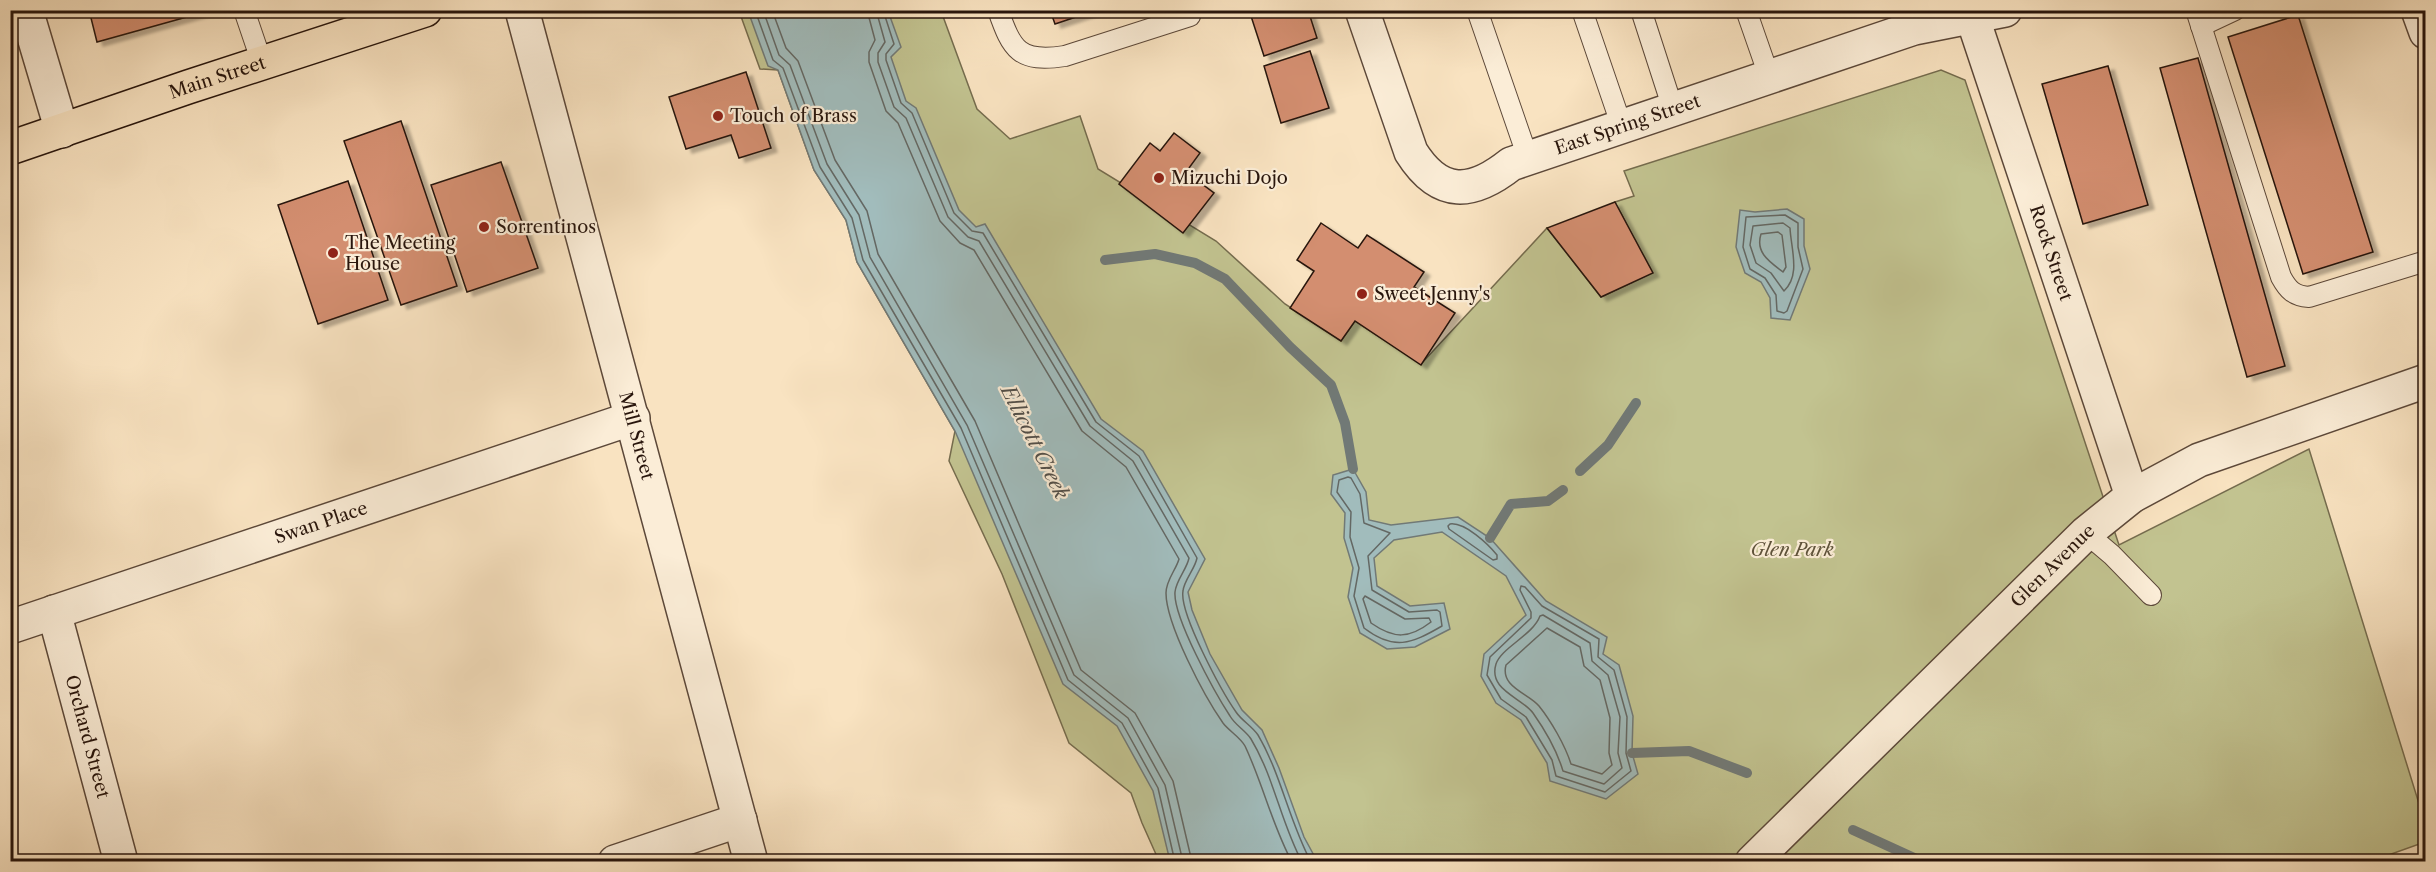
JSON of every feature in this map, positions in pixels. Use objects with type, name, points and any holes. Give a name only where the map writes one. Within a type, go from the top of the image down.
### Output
[{"type":"main road","name":"Main Street","points":[[10,148],[262,63],[357,21],[425,10]]},
{"type":"street","points":[[26,10],[62,131]]},
{"type":"street","name":"Mill Street","points":[[522,10],[751,861]]},
{"type":"street","name":"East Spring Street","points":[[1362,10],[1412,152],[1422,171],[1434,180],[1458,187],[1492,179],[1520,161],[1914,28],[1971,14],[2005,10]]},
{"type":"street","points":[[2418,10],[2426,32]]},
{"type":"street","name":"Rock Street","points":[[1971,14],[2132,496]]},
{"type":"street","name":"Glen Avenue","points":[[1752,861],[2086,533],[2132,496],[2199,460],[2426,381]]},
{"type":"street","name":"Swan Place","points":[[10,627],[633,418]]},
{"type":"street","name":"Orchard Street","points":[[54,612],[121,861]]},
{"type":"street","points":[[615,861],[740,820]]},
{"type":"lane","points":[[244,10],[262,63]]},
{"type":"lane","points":[[998,10],[1009,39],[1016,48],[1033,57],[1044,59],[1065,56],[1155,18],[1190,16]]},
{"type":"lane","points":[[1477,10],[1520,161]]},
{"type":"lane","points":[[1582,10],[1622,127]]},
{"type":"lane","points":[[1641,10],[1673,109]]},
{"type":"lane","points":[[1746,10],[1769,76]]},
{"type":"lane","points":[[2235,10],[2199,18],[2281,277],[2287,289],[2299,297],[2309,297],[2426,261]]},
{"type":"lane","points":[[2086,533],[2112,555],[2151,595]]},
{"type":"green space","name":"Glen Park","points":[[739,11],[941,11],[977,109],[1010,139],[1080,116],[1098,169],[1216,241],[1285,304],[1341,341],[1355,321],[1421,364],[1547,228],[1601,297],[1652,273],[1615,202],[1634,196],[1624,171],[1941,70],[1965,80],[2119,545],[2309,449],[2425,823],[2425,842],[2369,862],[1159,861],[1131,793],[1069,743],[1002,574],[949,461],[955,431],[857,262],[846,220],[814,170],[778,70],[760,69]]},
{"type":"water","name":"Ellicott Creek","points":[[748,11],[888,11],[901,47],[891,57],[906,101],[916,108],[959,210],[976,227],[985,224],[1101,419],[1143,451],[1205,559],[1188,592],[1192,610],[1210,654],[1242,710],[1262,730],[1279,768],[1304,837],[1317,861],[1170,861],[1153,791],[1117,726],[1063,684],[955,431],[857,262],[846,220],[814,170],[778,70],[768,66]]},
{"type":"water","points":[[1787,209],[1804,219],[1804,246],[1810,269],[1790,320],[1771,318],[1770,298],[1761,282],[1745,273],[1736,247],[1740,210],[1755,212]]},
{"type":"water","points":[[1353,469],[1366,492],[1369,520],[1391,525],[1458,517],[1490,538],[1546,601],[1607,637],[1603,654],[1619,665],[1633,716],[1632,753],[1638,774],[1606,799],[1550,781],[1547,763],[1521,720],[1496,703],[1481,676],[1484,654],[1526,615],[1506,576],[1442,532],[1394,540],[1374,558],[1377,586],[1410,606],[1444,603],[1450,629],[1415,647],[1387,649],[1360,633],[1348,597],[1353,568],[1344,538],[1345,513],[1331,494],[1333,475]]},
{"type":"building","points":[[89,10],[212,10],[97,42]]},
{"type":"building","points":[[1050,10],[1097,10],[1055,24]]},
{"type":"building","points":[[1249,10],[1308,10],[1317,38],[1264,56]]},
{"type":"building","points":[[2298,15],[2373,252],[2303,274],[2228,37]]},
{"type":"building","points":[[1310,51],[1329,108],[1281,123],[1264,66]]},
{"type":"building","points":[[2198,58],[2285,366],[2247,377],[2160,68]]},
{"type":"building","points":[[2108,66],[2148,205],[2083,224],[2042,84]]},
{"type":"building","name":"Touch of Brass","points":[[746,72],[771,148],[739,158],[731,135],[686,149],[669,97]]},
{"type":"building","points":[[401,121],[457,286],[401,305],[344,141]]},
{"type":"building","name":"Mizuchi Dojo","points":[[1174,133],[1200,153],[1186,172],[1214,193],[1183,233],[1119,184],[1150,143],[1160,151]]},
{"type":"building","name":"Sorrentinos","points":[[501,162],[538,268],[467,292],[431,185]]},
{"type":"building","name":"The Meeting House","points":[[348,181],[388,300],[318,324],[278,205]]},
{"type":"building","points":[[1615,202],[1653,273],[1601,297],[1547,228]]},
{"type":"building","name":"Sweet Jenny's","points":[[1321,223],[1358,248],[1367,235],[1424,272],[1414,287],[1455,313],[1421,365],[1355,321],[1341,341],[1290,308],[1314,271],[1297,260]]},
{"type":"waterway","points":[[1105,260],[1155,254],[1195,263],[1225,279],[1290,347],[1331,385],[1345,423],[1353,469]]},
{"type":"waterway","points":[[1580,471],[1608,445],[1636,403]]},
{"type":"waterway","points":[[1490,538],[1511,504],[1548,501],[1563,490]]},
{"type":"waterway","points":[[1632,753],[1689,751],[1747,773]]},
{"type":"waterway","points":[[1853,830],[1923,862]]},
{"type":"place","name":"Touch of Brass","points":[[718,116]]},
{"type":"place","name":"Mizuchi Dojo","points":[[1159,178]]},
{"type":"place","name":"Sorrentinos","points":[[484,227]]},
{"type":"place","name":"The Meeting House","points":[[333,253]]},
{"type":"place","name":"Sweet Jenny's","points":[[1362,294]]}]
